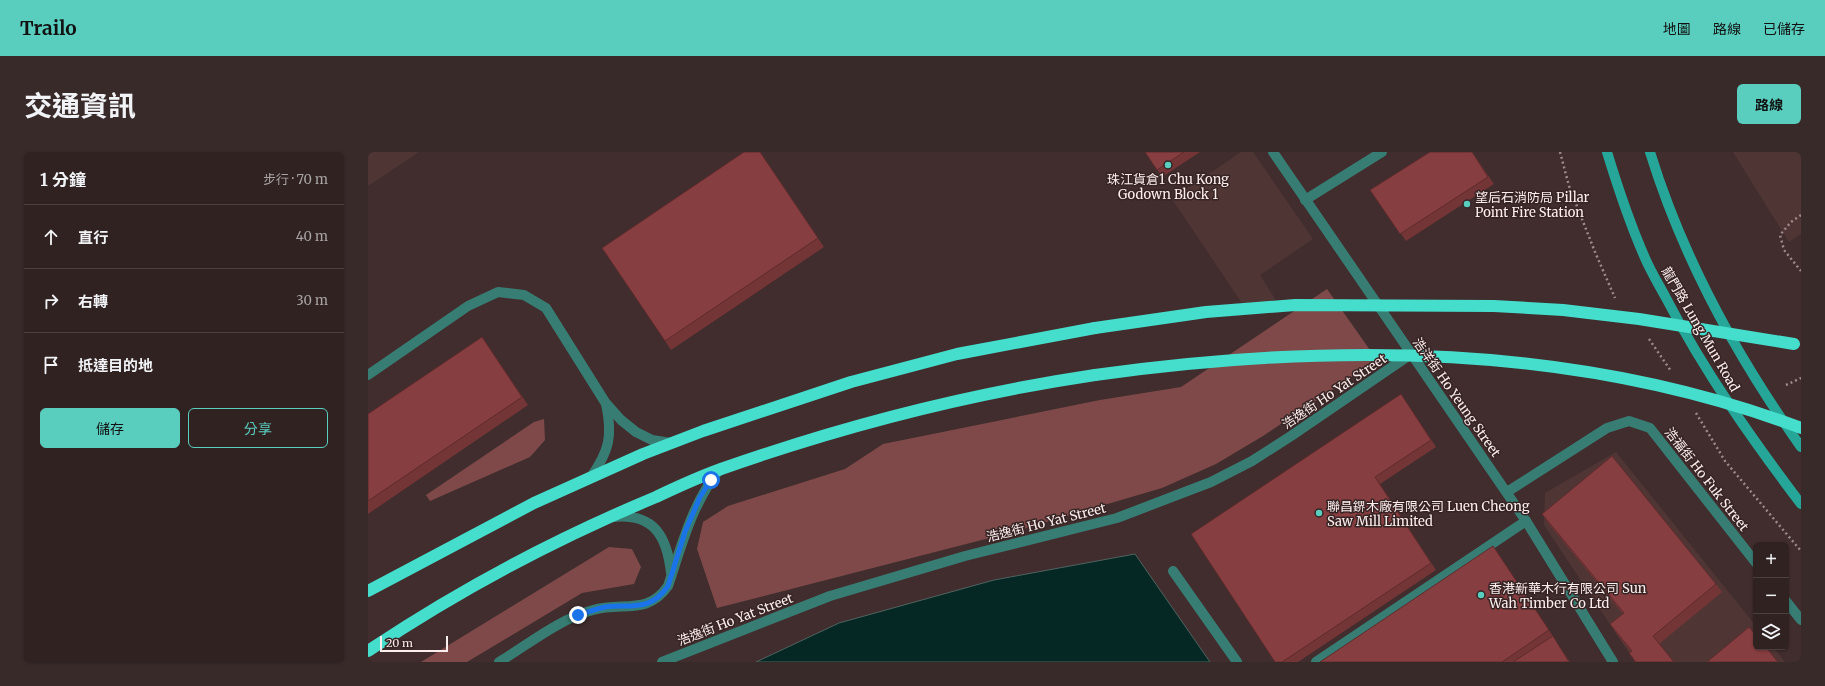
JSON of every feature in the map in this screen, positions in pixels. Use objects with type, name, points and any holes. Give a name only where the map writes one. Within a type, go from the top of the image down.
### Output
[{"type":"highway","points":[[368,591],[534,503],[671,443],[851,382],[957,354],[1095,328],[1206,312],[1295,305],[1487,306],[1564,310],[1640,319],[1801,345]]},
{"type":"highway","points":[[368,651],[397,631],[498,571],[606,518],[720,469],[911,410],[1001,390],[1095,375],[1220,360],[1292,356],[1354,354],[1474,358],[1536,364],[1625,379],[1717,401],[1801,428]]},
{"type":"main road","name":"龍門路 Lung Mun Road","points":[[1607,152],[1629,219],[1645,258],[1678,321],[1757,446],[1801,504]]},
{"type":"main road","name":"龍門路 Lung Mun Road","points":[[1650,152],[1679,231],[1709,298],[1764,394],[1801,447]]},
{"type":"street","name":"浩洋街 Ho Yeung Street","points":[[1273,152],[1526,521],[1613,662]]},
{"type":"street","points":[[1305,200],[1382,152]]},
{"type":"street","points":[[368,375],[468,306],[498,292],[524,295],[546,308],[605,402],[636,432],[652,440],[671,443]]},
{"type":"street","name":"浩逸街 Ho Yat Street","points":[[662,662],[830,596],[965,556],[1117,518],[1211,482],[1291,436],[1411,354]]},
{"type":"street","points":[[591,477],[601,462],[609,443],[610,423],[605,402]]},
{"type":"street","name":"浩福街 Ho Fuk Street","points":[[1506,492],[1608,428],[1630,421],[1650,428],[1753,559]]},
{"type":"street","points":[[499,662],[563,622],[578,615],[594,609],[642,606],[662,595],[668,586],[692,514],[700,497],[720,469]]},
{"type":"street","points":[[606,518],[634,517],[644,520],[657,531],[665,543],[672,575]]},
{"type":"street","points":[[1316,662],[1526,521]]},
{"type":"street","points":[[1173,571],[1237,662]]},
{"type":"street","points":[[1789,605],[1801,620]]},
{"type":"path","points":[[1560,152],[1569,186],[1613,295],[1618,301]]},
{"type":"path","points":[[1801,215],[1790,222],[1780,235],[1784,250],[1801,270]]},
{"type":"path","points":[[1647,337],[1657,349],[1672,374]]},
{"type":"path","points":[[1786,384],[1801,378]]},
{"type":"path","points":[[1696,412],[1725,461],[1801,551]]},
{"type":"shaded area","points":[[368,152],[419,152],[368,186]]},
{"type":"shaded area","points":[[1241,152],[1253,152],[1313,239],[1260,275],[1275,299],[1250,315],[1172,199]]},
{"type":"shaded area","points":[[1733,152],[1801,152],[1801,234],[1789,242]]},
{"type":"shaded area","points":[[1327,289],[1377,360],[1263,436],[1216,464],[1162,488],[1009,533],[717,608],[697,549],[703,522],[728,506],[845,469],[883,444],[1100,400],[1181,387]]},
{"type":"shaded area","points":[[544,419],[545,440],[530,457],[430,501],[426,495],[534,422]]},
{"type":"shaded area","points":[[1616,452],[1753,622],[1753,650],[1775,650],[1785,662],[1635,662],[1544,525],[1545,493]]},
{"type":"shaded area","points":[[609,547],[632,549],[641,567],[634,584],[582,593],[467,662],[421,662]]},
{"type":"water","points":[[1135,554],[1210,662],[756,662],[839,623],[994,580]]},
{"type":"building","points":[[744,152],[760,152],[818,238],[665,341],[602,248]]},
{"type":"building","points":[[1145,152],[1184,152],[1157,170]]},
{"type":"building","points":[[1430,152],[1472,152],[1488,177],[1400,234],[1370,190]]},
{"type":"building","points":[[482,337],[522,397],[368,501],[368,414]]},
{"type":"building","name":"聯昌鎅木廠有限公司 Luen Cheong Saw Mill Limited","points":[[1401,394],[1431,440],[1375,477],[1431,563],[1282,662],[1275,662],[1191,534]]},
{"type":"building","points":[[1612,456],[1716,584],[1653,636],[1674,662],[1636,662],[1629,653],[1632,651],[1610,624],[1624,613],[1542,514]]},
{"type":"building","name":"香港新華木行有限公司 Sun Wah Timber Co Ltd","points":[[1493,546],[1549,630],[1502,662],[1320,662]]},
{"type":"building","points":[[1749,627],[1753,632],[1753,650],[1768,650],[1778,662],[1707,662]]},
{"type":"building","points":[[1553,636],[1569,662],[1513,662]]},
{"type":"place","name":"珠江貨倉1 Chu Kong Godown Block 1","points":[[1168,165]]},
{"type":"place","name":"望后石消防局 Pillar Point Fire Station","points":[[1467,204]]},
{"type":"place","name":"聯昌鎅木廠有限公司 Luen Cheong Saw Mill Limited","points":[[1319,513]]},
{"type":"place","name":"香港新華木行有限公司 Sun Wah Timber Co Ltd","points":[[1481,595]]},
{"type":"route","points":[[578,615],[594,609],[606,607],[642,606],[662,595],[668,586],[692,514],[700,497],[711,480]]}]
